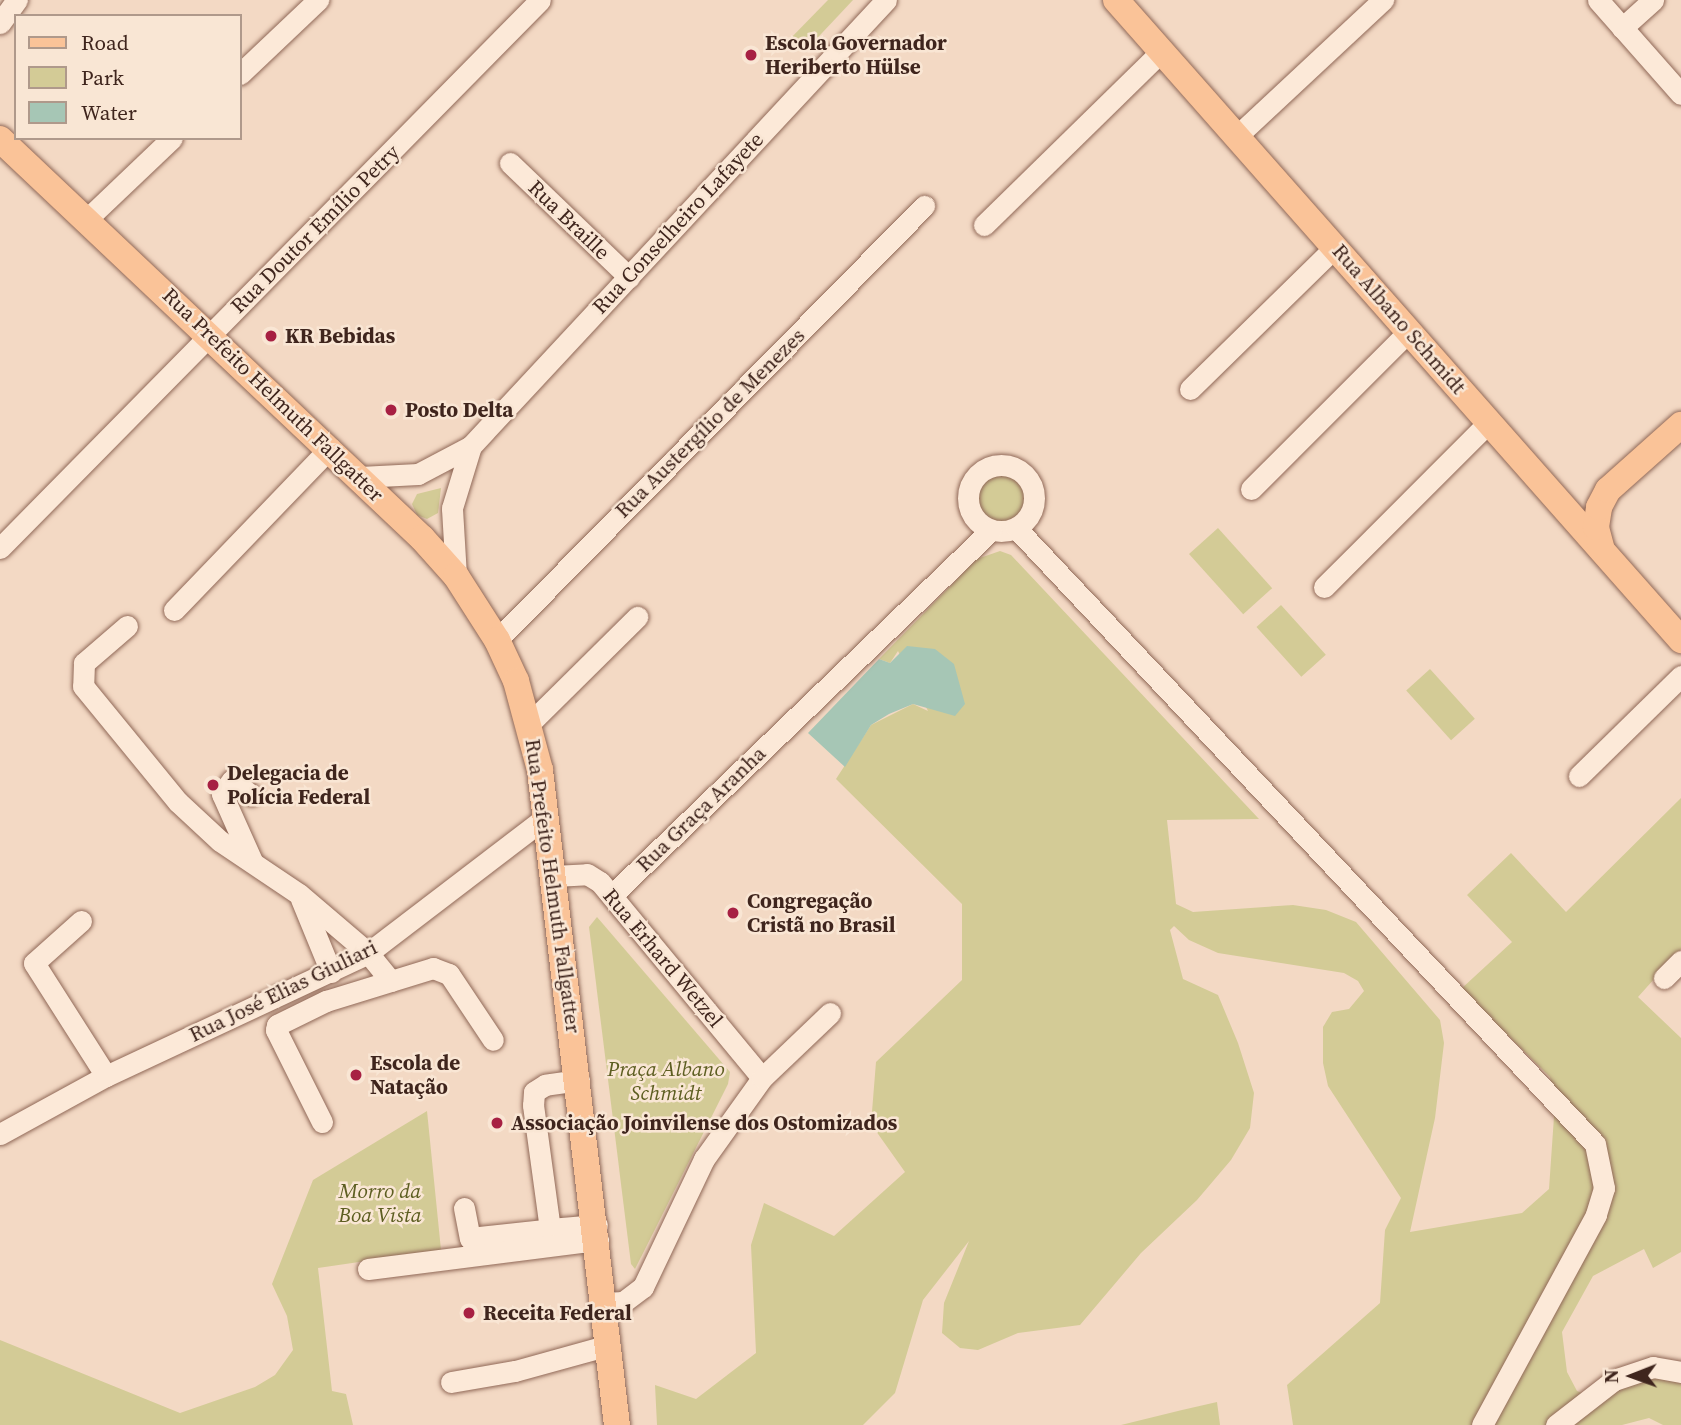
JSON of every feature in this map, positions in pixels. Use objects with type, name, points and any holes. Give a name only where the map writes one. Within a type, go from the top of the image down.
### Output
[{"type":"main road","name":"Rua Albano Schmidt","points":[[1122,2],[1681,640]]},
{"type":"main road","name":"Rua Prefeito Helmuth Fallgatter","points":[[0,139],[360,477],[456,576],[497,639],[530,723],[547,817],[598,1232],[617,1425]]},
{"type":"main road","points":[[1602,550],[1596,527],[1599,507],[1608,490],[1681,425]]},
{"type":"main road","points":[[1548,489],[1572,496],[1608,490]]},
{"type":"street","points":[[0,23],[17,0]]},
{"type":"street","points":[[242,72],[318,0]]},
{"type":"street","name":"Rua Doutor Emílio Petry","points":[[0,548],[540,0]]},
{"type":"street","name":"Rua Conselheiro Lafayete","points":[[360,477],[418,474],[471,446],[886,0]]},
{"type":"street","points":[[1237,136],[1383,0]]},
{"type":"street","points":[[1598,0],[1681,94]]},
{"type":"street","points":[[1622,28],[1653,0]]},
{"type":"street","points":[[985,225],[1163,50]]},
{"type":"street","points":[[87,219],[170,140]]},
{"type":"street","name":"Rua Braille","points":[[510,163],[629,277]]},
{"type":"street","name":"Rua Austergílio de Menezes","points":[[497,639],[924,206]]},
{"type":"street","points":[[1190,389],[1335,247]]},
{"type":"street","points":[[1251,489],[1409,331]]},
{"type":"street","points":[[1324,587],[1489,422]]},
{"type":"street","name":"Rua Conselheiro Lafayete","points":[[456,576],[452,508],[471,446]]},
{"type":"street","points":[[174,610],[330,448]]},
{"type":"street","points":[[999,465],[1020,471],[1033,489],[1032,512],[1016,528],[991,530],[973,516],[968,494],[978,474],[999,465]]},
{"type":"street","points":[[1016,528],[1595,1144],[1604,1188],[1596,1215],[1482,1425]]},
{"type":"street","name":"Rua Graça Aranha","points":[[612,895],[991,530]]},
{"type":"street","points":[[530,723],[637,617]]},
{"type":"street","points":[[127,626],[83,663],[83,686],[178,802],[220,841],[299,894],[368,953],[391,981]]},
{"type":"street","points":[[1579,776],[1681,676]]},
{"type":"street","points":[[251,795],[232,780],[222,793],[253,863]]},
{"type":"street","name":"Rua José Elias Giuliari","points":[[0,1134],[106,1076],[368,953],[547,817]]},
{"type":"street","name":"Rua Erhard Wetzel","points":[[554,876],[587,874],[612,895],[762,1078]]},
{"type":"street","points":[[299,894],[331,972]]},
{"type":"street","points":[[81,920],[34,963],[106,1076]]},
{"type":"street","points":[[1664,978],[1681,961]]},
{"type":"street","points":[[322,1122],[276,1037],[277,1025],[326,1000],[433,968],[449,974],[493,1040]]},
{"type":"street","points":[[605,1303],[623,1302],[643,1287],[704,1159],[762,1078],[830,1013]]},
{"type":"street","points":[[550,1229],[534,1092],[545,1085],[579,1080]]},
{"type":"street","points":[[464,1208],[470,1238],[550,1229],[598,1232]]},
{"type":"street","points":[[368,1269],[598,1232]]},
{"type":"street","points":[[451,1382],[515,1371],[609,1345]]},
{"type":"street","points":[[1556,1425],[1614,1380],[1653,1367],[1681,1372]]},
{"type":"green space","points":[[828,0],[853,0],[807,49],[786,43]]},
{"type":"green space","points":[[996,470],[1006,470],[1021,478],[1027,487],[1027,509],[1021,518],[1006,526],[996,526],[978,514],[973,503],[973,493],[985,475]]},
{"type":"green space","points":[[441,488],[438,513],[427,519],[417,515],[412,504],[417,494]]},
{"type":"green space","points":[[1218,528],[1272,588],[1243,614],[1189,554]]},
{"type":"green space","points":[[1000,551],[1011,555],[1259,819],[1167,820],[1176,904],[1193,912],[1293,905],[1326,910],[1356,922],[1440,1020],[1444,1043],[1435,1118],[1410,1232],[1522,1213],[1549,1189],[1555,1102],[1550,1077],[1461,989],[1512,942],[1467,895],[1511,853],[1566,912],[1681,798],[1681,949],[1638,997],[1681,1038],[1681,1252],[1653,1268],[1644,1249],[1593,1276],[1562,1332],[1567,1372],[1577,1391],[1596,1399],[1627,1376],[1681,1379],[1681,1425],[1663,1425],[1649,1418],[1622,1425],[1293,1425],[1287,1385],[1380,1303],[1385,1230],[1401,1198],[1328,1086],[1323,1063],[1323,1027],[1332,1012],[1349,1009],[1364,991],[1358,981],[1344,973],[1218,953],[1189,940],[1174,926],[1170,930],[1183,979],[1218,995],[1238,1043],[1254,1093],[1250,1128],[1231,1160],[1197,1200],[1141,1253],[1080,1325],[1018,1333],[978,1350],[960,1348],[942,1333],[944,1303],[969,1241],[923,1300],[895,1393],[863,1425],[657,1425],[655,1385],[696,1399],[756,1353],[751,1245],[764,1203],[834,1236],[905,1172],[871,1124],[876,1062],[962,980],[962,904],[836,779],[871,725],[913,704],[928,711],[898,651],[890,663],[879,659],[977,559]]},
{"type":"green space","points":[[1281,605],[1326,655],[1301,677],[1256,627]]},
{"type":"green space","points":[[1430,669],[1475,719],[1451,740],[1406,690]]},
{"type":"green space","name":"Praça Albano Schmidt","points":[[597,917],[730,1072],[728,1084],[635,1269],[631,1264],[589,927]]},
{"type":"green space","name":"Morro da Boa Vista","points":[[427,1111],[441,1250],[318,1268],[332,1391],[346,1394],[353,1425],[0,1425],[0,1340],[180,1413],[255,1387],[275,1375],[293,1350],[287,1316],[272,1284],[313,1180]]},
{"type":"green space","points":[[1217,1402],[1220,1425],[1121,1425],[1182,1410]]},
{"type":"water","points":[[907,646],[935,649],[954,664],[965,704],[955,716],[913,704],[889,714],[871,725],[845,767],[808,733],[879,659],[890,663]]},
{"type":"place","name":"Escola Governador Heriberto Hülse","points":[[751,55]]},
{"type":"place","name":"KR Bebidas","points":[[271,336]]},
{"type":"place","name":"Posto Delta","points":[[391,410]]},
{"type":"place","name":"Delegacia de Polícia Federal","points":[[213,785]]},
{"type":"place","name":"Congregação Cristã no Brasil","points":[[733,913]]},
{"type":"place","name":"Escola de Natação","points":[[356,1075]]},
{"type":"place","name":"Associação Joinvilense dos Ostomizados","points":[[497,1123]]},
{"type":"place","name":"Receita Federal","points":[[469,1313]]}]
